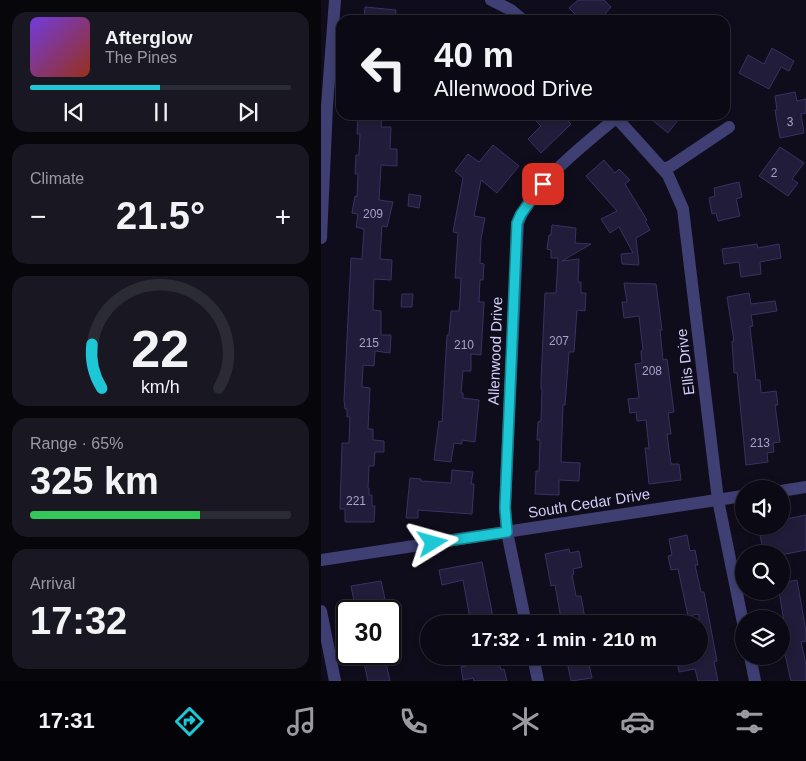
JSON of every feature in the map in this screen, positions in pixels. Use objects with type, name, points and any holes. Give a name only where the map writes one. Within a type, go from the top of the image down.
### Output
[{"type":"street","points":[[321,238],[327,106],[335,0]]},
{"type":"street","points":[[491,0],[517,15]]},
{"type":"street","name":"Allenwood Drive","points":[[524,615],[507,532],[505,508],[517,223],[521,214],[543,184],[611,120]]},
{"type":"street","name":"Ellis Drive","points":[[619,120],[668,174],[683,209],[718,500],[740,610]]},
{"type":"street","points":[[663,169],[671,166],[729,127]]},
{"type":"street","points":[[790,490],[806,487]]},
{"type":"street","name":"South Cedar Drive","points":[[321,560],[735,497]]},
{"type":"street","points":[[321,611],[335,681]]},
{"type":"street","points":[[535,665],[538,681]]},
{"type":"street","points":[[752,665],[755,681]]},
{"type":"building","points":[[578,0],[604,0],[611,7],[606,15],[576,15],[569,8]]},
{"type":"building","points":[[365,7],[396,10],[396,15],[364,15]]},
{"type":"building","points":[[772,48],[794,61],[789,71],[781,67],[769,89],[739,73],[748,55],[764,64]]},
{"type":"building","points":[[795,92],[797,101],[806,99],[806,113],[801,114],[804,133],[780,138],[775,110],[777,110],[775,96]]},
{"type":"building","points":[[358,120],[382,120],[381,127],[391,127],[390,149],[397,149],[397,166],[381,165],[379,200],[393,202],[387,227],[382,226],[380,259],[392,260],[391,280],[374,279],[373,310],[381,311],[381,335],[391,335],[390,353],[375,351],[374,366],[363,365],[362,387],[370,388],[368,429],[373,429],[373,440],[384,441],[384,452],[375,452],[374,466],[369,466],[368,488],[369,495],[372,495],[372,506],[375,506],[374,522],[345,522],[345,509],[340,509],[342,443],[349,443],[350,417],[347,417],[344,400],[351,258],[362,259],[364,229],[356,227],[358,214],[352,213],[355,196],[357,197],[358,174],[355,174],[356,155],[359,155],[360,134],[357,134]]},
{"type":"building","points":[[535,120],[569,120],[571,124],[541,153],[528,139],[541,126]]},
{"type":"building","points":[[652,120],[678,120],[668,133]]},
{"type":"building","points":[[493,145],[519,166],[497,193],[481,180],[474,216],[485,218],[481,239],[480,263],[484,264],[483,280],[480,280],[479,302],[484,302],[481,355],[471,354],[471,371],[463,371],[461,393],[463,393],[463,398],[479,400],[475,442],[462,440],[462,444],[454,443],[451,462],[434,460],[439,421],[442,422],[447,335],[449,335],[451,311],[459,311],[460,301],[461,278],[455,278],[458,233],[453,232],[463,178],[455,171],[468,154],[479,162]]},
{"type":"building","points":[[780,147],[804,163],[792,179],[798,183],[788,196],[759,176]]},
{"type":"building","points":[[604,160],[615,173],[619,169],[630,180],[625,184],[647,220],[645,221],[650,230],[636,238],[639,265],[622,264],[621,254],[633,253],[619,227],[610,233],[601,219],[617,211],[586,176]]},
{"type":"building","points":[[739,182],[742,197],[736,199],[740,216],[718,221],[716,213],[712,214],[709,198],[715,196],[714,188]]},
{"type":"building","points":[[409,194],[421,196],[419,208],[408,206]]},
{"type":"building","points":[[552,225],[576,228],[575,243],[591,244],[562,261],[579,259],[578,282],[581,282],[581,293],[586,293],[585,311],[577,310],[574,352],[569,352],[565,405],[563,405],[561,462],[580,463],[579,481],[559,480],[559,495],[535,494],[536,471],[539,471],[540,440],[537,440],[538,422],[541,421],[545,293],[556,293],[558,258],[551,258],[551,250],[547,249]]},
{"type":"building","points":[[757,244],[758,248],[779,244],[781,258],[760,262],[761,274],[741,277],[739,262],[724,264],[722,249]]},
{"type":"building","points":[[624,283],[656,284],[662,330],[660,330],[663,360],[667,359],[674,412],[668,413],[671,434],[667,434],[671,464],[679,464],[681,480],[649,484],[645,448],[649,448],[646,420],[637,421],[636,412],[630,413],[628,399],[639,398],[635,364],[642,363],[641,351],[643,350],[639,316],[624,318],[622,302],[627,302]]},
{"type":"building","points":[[749,293],[751,304],[775,301],[777,311],[751,315],[753,326],[750,327],[756,380],[760,380],[761,393],[776,391],[778,405],[775,405],[780,442],[773,443],[774,452],[767,453],[768,462],[746,465],[737,373],[734,373],[732,341],[734,341],[727,297]]},
{"type":"building","points":[[402,294],[413,294],[412,307],[401,307]]},
{"type":"building","points":[[452,470],[473,472],[471,484],[474,484],[472,514],[418,510],[418,518],[406,518],[410,478],[421,479],[421,481],[451,483]]},
{"type":"building","points":[[806,515],[806,550],[790,553],[790,545],[762,545],[760,535],[790,535],[790,518]]},
{"type":"building","points":[[687,535],[690,551],[695,550],[698,565],[695,565],[701,592],[704,592],[717,661],[714,662],[718,681],[698,681],[695,669],[679,672],[678,665],[708,665],[708,615],[688,615],[678,569],[671,570],[668,556],[672,555],[669,539]]},
{"type":"building","points":[[569,549],[570,553],[579,551],[582,567],[573,569],[574,574],[572,575],[576,596],[581,596],[584,615],[560,615],[555,585],[551,586],[545,554]]},
{"type":"building","points":[[482,562],[492,615],[469,615],[463,580],[442,585],[439,570]]},
{"type":"building","points":[[797,580],[806,631],[806,641],[801,642],[806,665],[806,681],[791,681],[787,665],[790,665],[790,610],[782,610],[780,600],[790,600],[790,581]]},
{"type":"building","points":[[381,581],[385,599],[354,600],[351,586]]},
{"type":"building","points":[[364,665],[386,665],[390,681],[368,681]]},
{"type":"building","points":[[470,665],[500,665],[501,670],[504,669],[507,681],[474,681],[473,678],[463,680],[461,667]]},
{"type":"building","points":[[568,665],[589,665],[592,678],[571,681]]},
{"type":"route","points":[[433,543],[507,532],[505,508],[517,223],[521,214],[543,184]]}]
